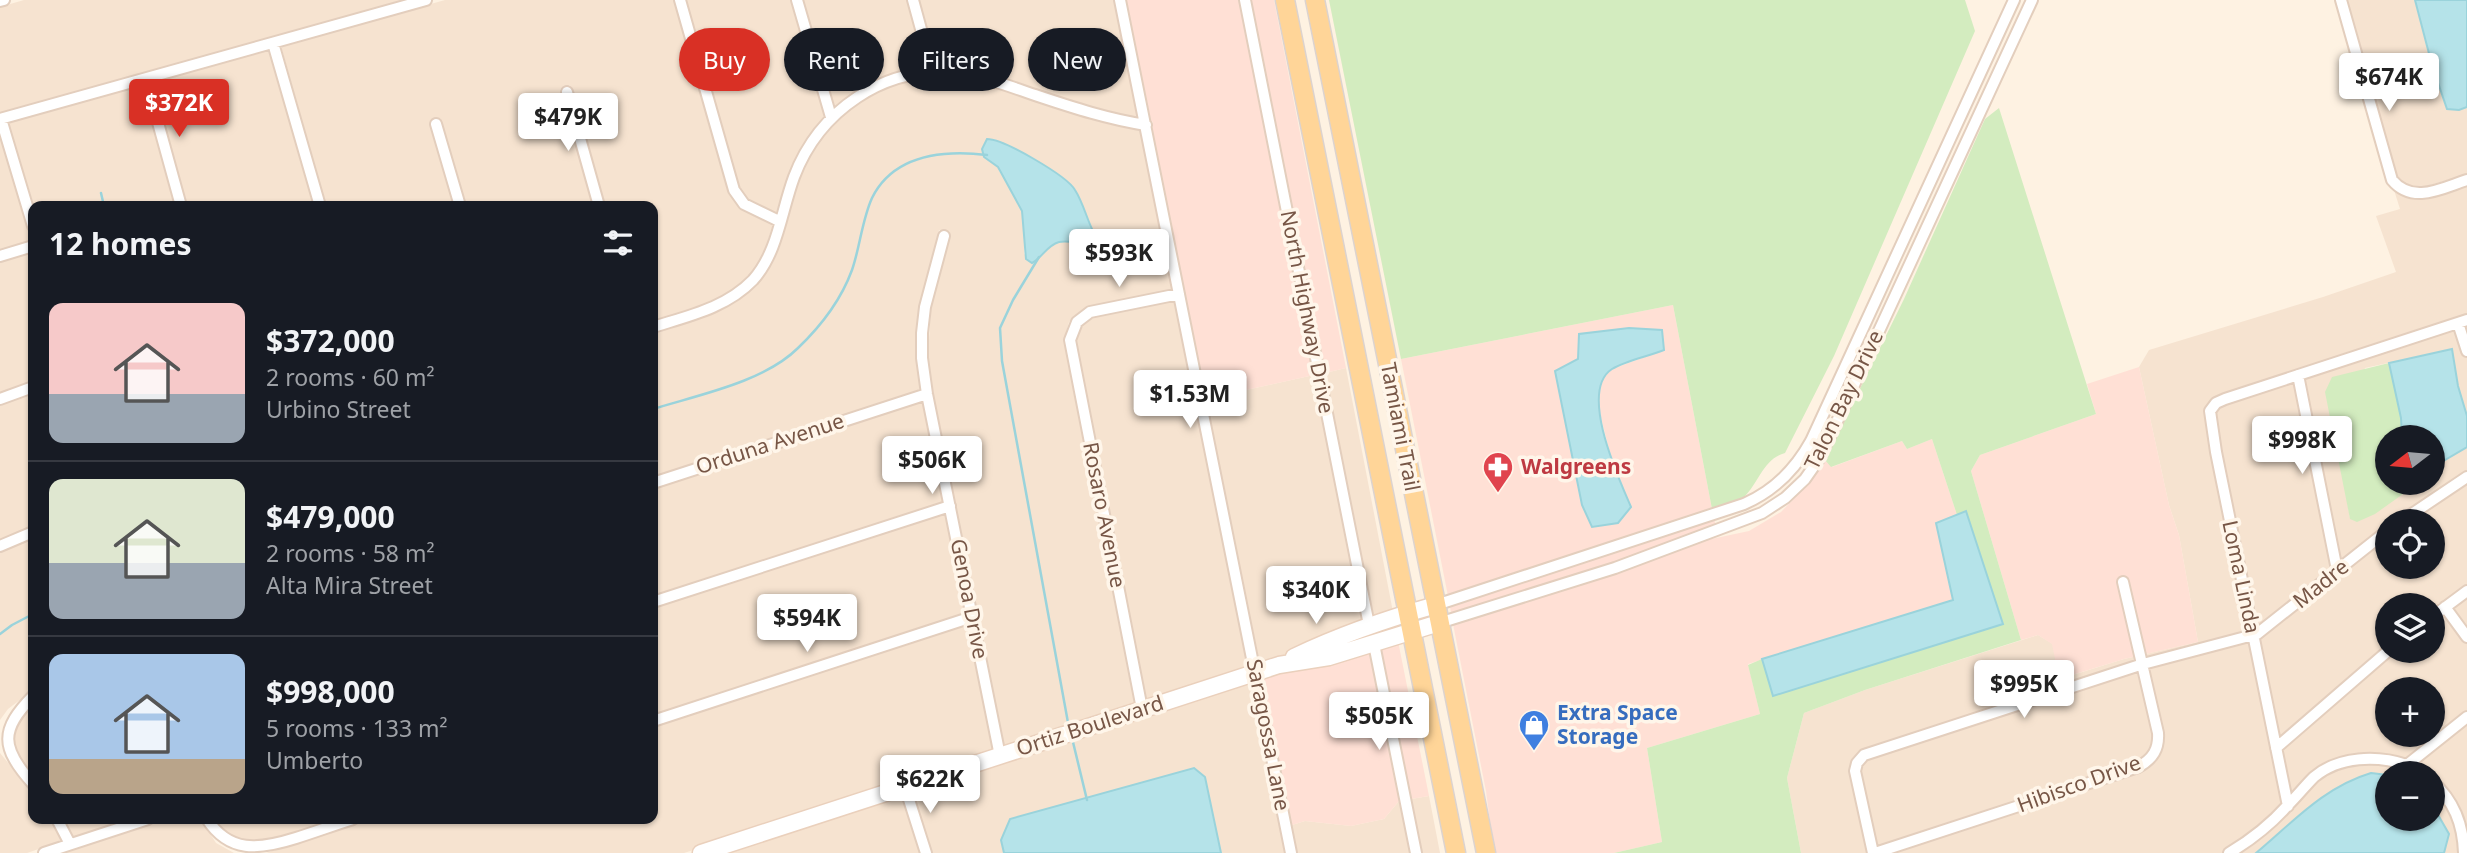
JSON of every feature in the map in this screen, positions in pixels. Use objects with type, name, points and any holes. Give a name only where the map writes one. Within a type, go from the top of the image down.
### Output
[{"type":"main road","name":"Tamiami Trail","points":[[1285,0],[1456,853]]},
{"type":"main road","name":"Tamiami Trail","points":[[1315,0],[1486,853]]},
{"type":"street","points":[[28,209],[1,119],[426,0]]},
{"type":"street","points":[[680,0],[734,190],[744,204],[779,221]]},
{"type":"street","points":[[797,0],[831,117]]},
{"type":"street","points":[[914,0],[921,28]]},
{"type":"street","name":"Saragossa Lane","points":[[1120,0],[1291,853]]},
{"type":"street","name":"North Highway Drive","points":[[1245,0],[1369,625]]},
{"type":"street","name":"Talon Bay Drive","points":[[1438,614],[1744,504],[1763,495],[1789,473],[1811,441],[2014,0]]},
{"type":"street","name":"Talon Bay Drive","points":[[1438,614],[1615,568],[1748,519],[1776,505],[1799,485],[1819,459],[1836,425],[2032,0]]},
{"type":"street","points":[[2341,0],[2392,180],[2405,191],[2417,194],[2467,180]]},
{"type":"street","points":[[273,43],[319,201]]},
{"type":"street","points":[[146,79],[180,201]]},
{"type":"street","points":[[658,325],[713,308],[747,286],[769,258],[794,177],[805,153],[831,117],[863,93],[898,79]]},
{"type":"street","points":[[1014,89],[1099,116],[1146,125]]},
{"type":"street","points":[[567,92],[598,201]]},
{"type":"street","points":[[436,124],[459,201]]},
{"type":"street","name":"Genoa Drive","points":[[944,236],[925,307],[922,358],[1000,756]]},
{"type":"street","points":[[0,256],[28,248]]},
{"type":"street","name":"Rosaro Avenue","points":[[1142,709],[1071,349],[1072,332],[1077,322],[1094,310],[1179,294]]},
{"type":"street","points":[[2462,322],[2467,351]]},
{"type":"street","name":"Loma Linda","points":[[2288,806],[2210,414],[2214,405],[2222,400],[2462,322]]},
{"type":"street","points":[[2298,375],[2337,570]]},
{"type":"street","points":[[0,399],[28,389]]},
{"type":"street","name":"Orduna Avenue","points":[[658,481],[928,394]]},
{"type":"street","points":[[2419,509],[2467,477]]},
{"type":"street","points":[[658,600],[950,506]]},
{"type":"street","points":[[0,546],[28,534]]},
{"type":"street","name":"Madre","points":[[1874,853],[1856,775],[1856,765],[1862,756],[2143,664],[2253,635],[2270,625],[2375,540]]},
{"type":"street","name":"Hibisco Drive","points":[[1874,853],[2138,767],[2147,761],[2157,749],[2158,738],[2123,582]]},
{"type":"street","points":[[2467,591],[2445,607],[2467,637]]},
{"type":"street","points":[[1410,622],[1438,614]]},
{"type":"street","points":[[658,719],[972,617]]},
{"type":"street","name":"Ortiz Boulevard","points":[[1279,665],[1327,641],[1369,625],[1410,622]]},
{"type":"street","name":"Ortiz Boulevard","points":[[701,853],[1255,672],[1329,657],[1374,644],[1410,622]]},
{"type":"street","points":[[1374,644],[1416,853]]},
{"type":"street","points":[[2276,748],[2375,662]]},
{"type":"street","points":[[28,700],[12,712],[2,730],[2,744],[7,755],[28,778]]},
{"type":"street","points":[[2412,761],[2467,717]]},
{"type":"street","points":[[2229,853],[2252,838],[2315,777],[2340,764],[2371,758],[2386,761]]},
{"type":"street","points":[[905,787],[926,853]]},
{"type":"street","points":[[2445,793],[2458,817],[2464,853]]},
{"type":"street","points":[[60,824],[70,844]]},
{"type":"street","points":[[44,853],[132,824]]},
{"type":"street","points":[[210,824],[221,840],[235,848],[247,850],[263,848],[338,824]]},
{"type":"shaded area","points":[[24,0],[406,0],[0,114],[0,7]]},
{"type":"shaded area","points":[[445,0],[674,0],[682,28],[679,28],[679,91],[700,91],[728,192],[741,209],[773,224],[763,256],[750,275],[735,289],[711,303],[658,320],[658,201],[604,201],[570,85],[560,89],[592,201],[465,201],[440,118],[430,121],[453,201],[325,201],[281,46]]},
{"type":"shaded area","points":[[686,0],[791,0],[799,28],[784,28],[784,91],[818,91],[825,116],[800,151],[776,213],[748,200],[739,188],[712,91],[770,91],[770,28],[694,28]]},
{"type":"shaded area","points":[[803,0],[907,0],[915,28],[898,28],[898,73],[884,78],[884,28],[811,28]]},
{"type":"shaded area","points":[[919,0],[1114,0],[1120,28],[1028,28],[1028,91],[1126,91],[1126,60],[1138,119],[1014,88],[1014,28],[926,28]]},
{"type":"shaded area","points":[[1126,0],[1239,0],[1314,375],[1206,399],[1151,126],[1153,122]]},
{"type":"shaded area","points":[[1251,0],[1274,0],[1346,368],[1325,373]]},
{"type":"shaded area","points":[[2347,0],[2415,0],[2447,109],[2459,110],[2467,107],[2467,174],[2417,189],[2404,184],[2397,177]]},
{"type":"shaded area","points":[[269,49],[313,201],[186,201],[153,83]]},
{"type":"shaded area","points":[[898,84],[898,91],[1004,91],[1097,121],[1141,130],[1173,290],[1089,307],[1069,322],[1064,340],[1136,705],[1005,749],[928,357],[931,307],[950,232],[939,230],[920,306],[916,347],[921,390],[658,475],[658,331],[729,306],[759,282],[774,260],[799,178],[810,155],[837,118],[866,98]],"holes":[[[994,139],[1055,172],[1074,188],[1089,225],[1087,245],[1059,242],[1049,246],[1037,260],[1024,254],[1022,211],[999,171]]]},
{"type":"shaded area","points":[[142,86],[174,201],[32,201],[8,122]]},
{"type":"shaded area","points":[[829,91],[857,91],[834,108]]},
{"type":"shaded area","points":[[0,133],[28,228],[28,242],[0,251]]},
{"type":"shaded area","points":[[2467,185],[2467,416],[2451,349],[2365,368],[2338,451],[2350,518],[2401,495],[2445,495],[2445,460],[2467,447],[2467,853],[2444,853],[2449,834],[2445,827],[2445,761],[2375,761],[2375,773],[2371,773],[2280,832],[2256,853],[1801,853],[1787,778],[1804,713],[1865,690],[2038,635],[2053,644],[2060,679],[2124,659],[2198,642],[2179,535],[2169,505],[2139,367],[2149,350],[2396,272],[2376,216],[2400,209],[2394,190],[2402,196],[2417,199]]},
{"type":"shaded area","points":[[28,254],[28,384],[0,394],[0,262]]},
{"type":"shaded area","points":[[1175,300],[1249,669],[1147,702],[1076,340],[1081,325],[1093,316]]},
{"type":"shaded area","points":[[1673,305],[1712,509],[1448,596],[1401,359]],"holes":[[[1664,350],[1612,369],[1601,381],[1598,406],[1613,465],[1631,507],[1592,526],[1582,505],[1555,372],[1578,359]]]},
{"type":"shaded area","points":[[2139,367],[2169,505],[2179,535],[2198,642],[2124,659],[2059,679],[2052,644],[2038,635],[2021,640],[1971,471],[1980,455],[2096,414],[2087,384]]},
{"type":"shaded area","points":[[1346,368],[1393,612],[1374,618],[1325,373]]},
{"type":"shaded area","points":[[1314,375],[1363,621],[1260,665],[1206,399]]},
{"type":"shaded area","points":[[28,395],[28,528],[0,540],[0,405]]},
{"type":"shaded area","points":[[923,401],[944,503],[658,594],[658,486]]},
{"type":"shaded area","points":[[1932,439],[1957,515],[1936,523],[1953,600],[1748,664],[1760,714],[1647,748],[1662,842],[1614,853],[1494,853],[1486,791],[1453,624],[1702,541],[1749,531],[1781,512],[1806,486],[1825,460],[1832,467],[1902,441],[1907,449]]},
{"type":"shaded area","points":[[946,513],[965,614],[658,714],[658,605]]},
{"type":"shaded area","points":[[1714,519],[1716,525],[1613,563],[1451,613],[1450,606]]},
{"type":"shaded area","points":[[28,539],[28,694],[8,709],[0,720],[0,552]]},
{"type":"shaded area","points":[[967,624],[994,752],[684,853],[266,853],[355,824],[658,824],[658,725]]},
{"type":"shaded area","points":[[1398,641],[1429,796],[1411,799],[1380,647]]},
{"type":"shaded area","points":[[1369,651],[1399,801],[1384,819],[1351,826],[1305,821],[1292,825],[1262,676]]},
{"type":"shaded area","points":[[1251,679],[1285,853],[1221,853],[1205,777],[1001,840],[1004,853],[932,853],[912,790]]},
{"type":"shaded area","points":[[28,708],[28,770],[12,752],[7,731]]},
{"type":"shaded area","points":[[0,753],[28,787],[28,824],[54,824],[62,841],[27,853],[0,853]]},
{"type":"shaded area","points":[[901,794],[920,853],[717,853]]},
{"type":"shaded area","points":[[1429,796],[1440,853],[1422,853],[1411,799]]},
{"type":"shaded area","points":[[1399,801],[1410,853],[1297,853],[1292,825],[1305,821],[1351,826],[1384,819]]},
{"type":"shaded area","points":[[66,824],[116,824],[73,838]]},
{"type":"shaded area","points":[[149,824],[204,824],[216,843],[234,853],[60,853]]},
{"type":"shaded area","points":[[216,824],[321,824],[248,845],[219,829]]},
{"type":"green space","points":[[1329,0],[1965,0],[1975,31],[1834,356],[1785,453],[1771,460],[1744,497],[1712,509],[1673,305],[1401,359]]},
{"type":"green space","points":[[1999,108],[2096,414],[1980,455],[1971,471],[2021,640],[1865,690],[1804,713],[1787,778],[1801,853],[1614,853],[1662,842],[1647,748],[1760,714],[1748,665],[1762,659],[1774,695],[2003,624],[1966,511],[1957,515],[1932,439],[1907,449],[1902,441],[1831,467],[1825,460],[1904,299],[1985,119]]},
{"type":"green space","points":[[2389,363],[2401,418],[2401,425],[2375,425],[2375,495],[2402,495],[2382,509],[2375,509],[2375,514],[2357,522],[2350,519],[2325,392],[2332,377]]},
{"type":"water","points":[[2415,0],[2467,0],[2467,107],[2459,110],[2447,109]]},
{"type":"water","points":[[987,139],[1020,151],[1070,184],[1081,201],[1095,235],[1094,242],[1059,242],[1032,263],[1026,259],[1022,211],[998,167],[984,157],[982,149]]},
{"type":"water","points":[[1629,328],[1662,330],[1664,350],[1617,366],[1603,380],[1599,396],[1604,436],[1631,507],[1618,523],[1592,527],[1582,505],[1555,371],[1578,359],[1579,334]]},
{"type":"water","points":[[2452,349],[2458,386],[2467,416],[2467,447],[2445,460],[2445,425],[2401,425],[2389,363]]},
{"type":"water","points":[[1966,511],[2003,624],[1773,696],[1762,659],[1953,600],[1936,523]]},
{"type":"water","points":[[1194,768],[1205,777],[1221,853],[1004,853],[1001,840],[1010,819]]},
{"type":"water","points":[[2375,774],[2375,831],[2445,831],[2445,827],[2449,834],[2444,853],[2256,853],[2324,796],[2354,779]]},
{"type":"waterway","points":[[658,408],[749,379],[784,360],[815,331],[836,302],[852,270],[872,198],[881,183],[893,172],[922,158],[938,155],[987,155]]},
{"type":"waterway","points":[[101,193],[103,201]]},
{"type":"waterway","points":[[1039,257],[1000,328],[1002,361],[1069,728]]},
{"type":"waterway","points":[[0,634],[28,617]]},
{"type":"waterway","points":[[1072,738],[1087,800]]},
{"type":"place","name":"Walgreens","points":[[1498,494]]},
{"type":"place","name":"Extra Space Storage","points":[[1534,752]]}]
